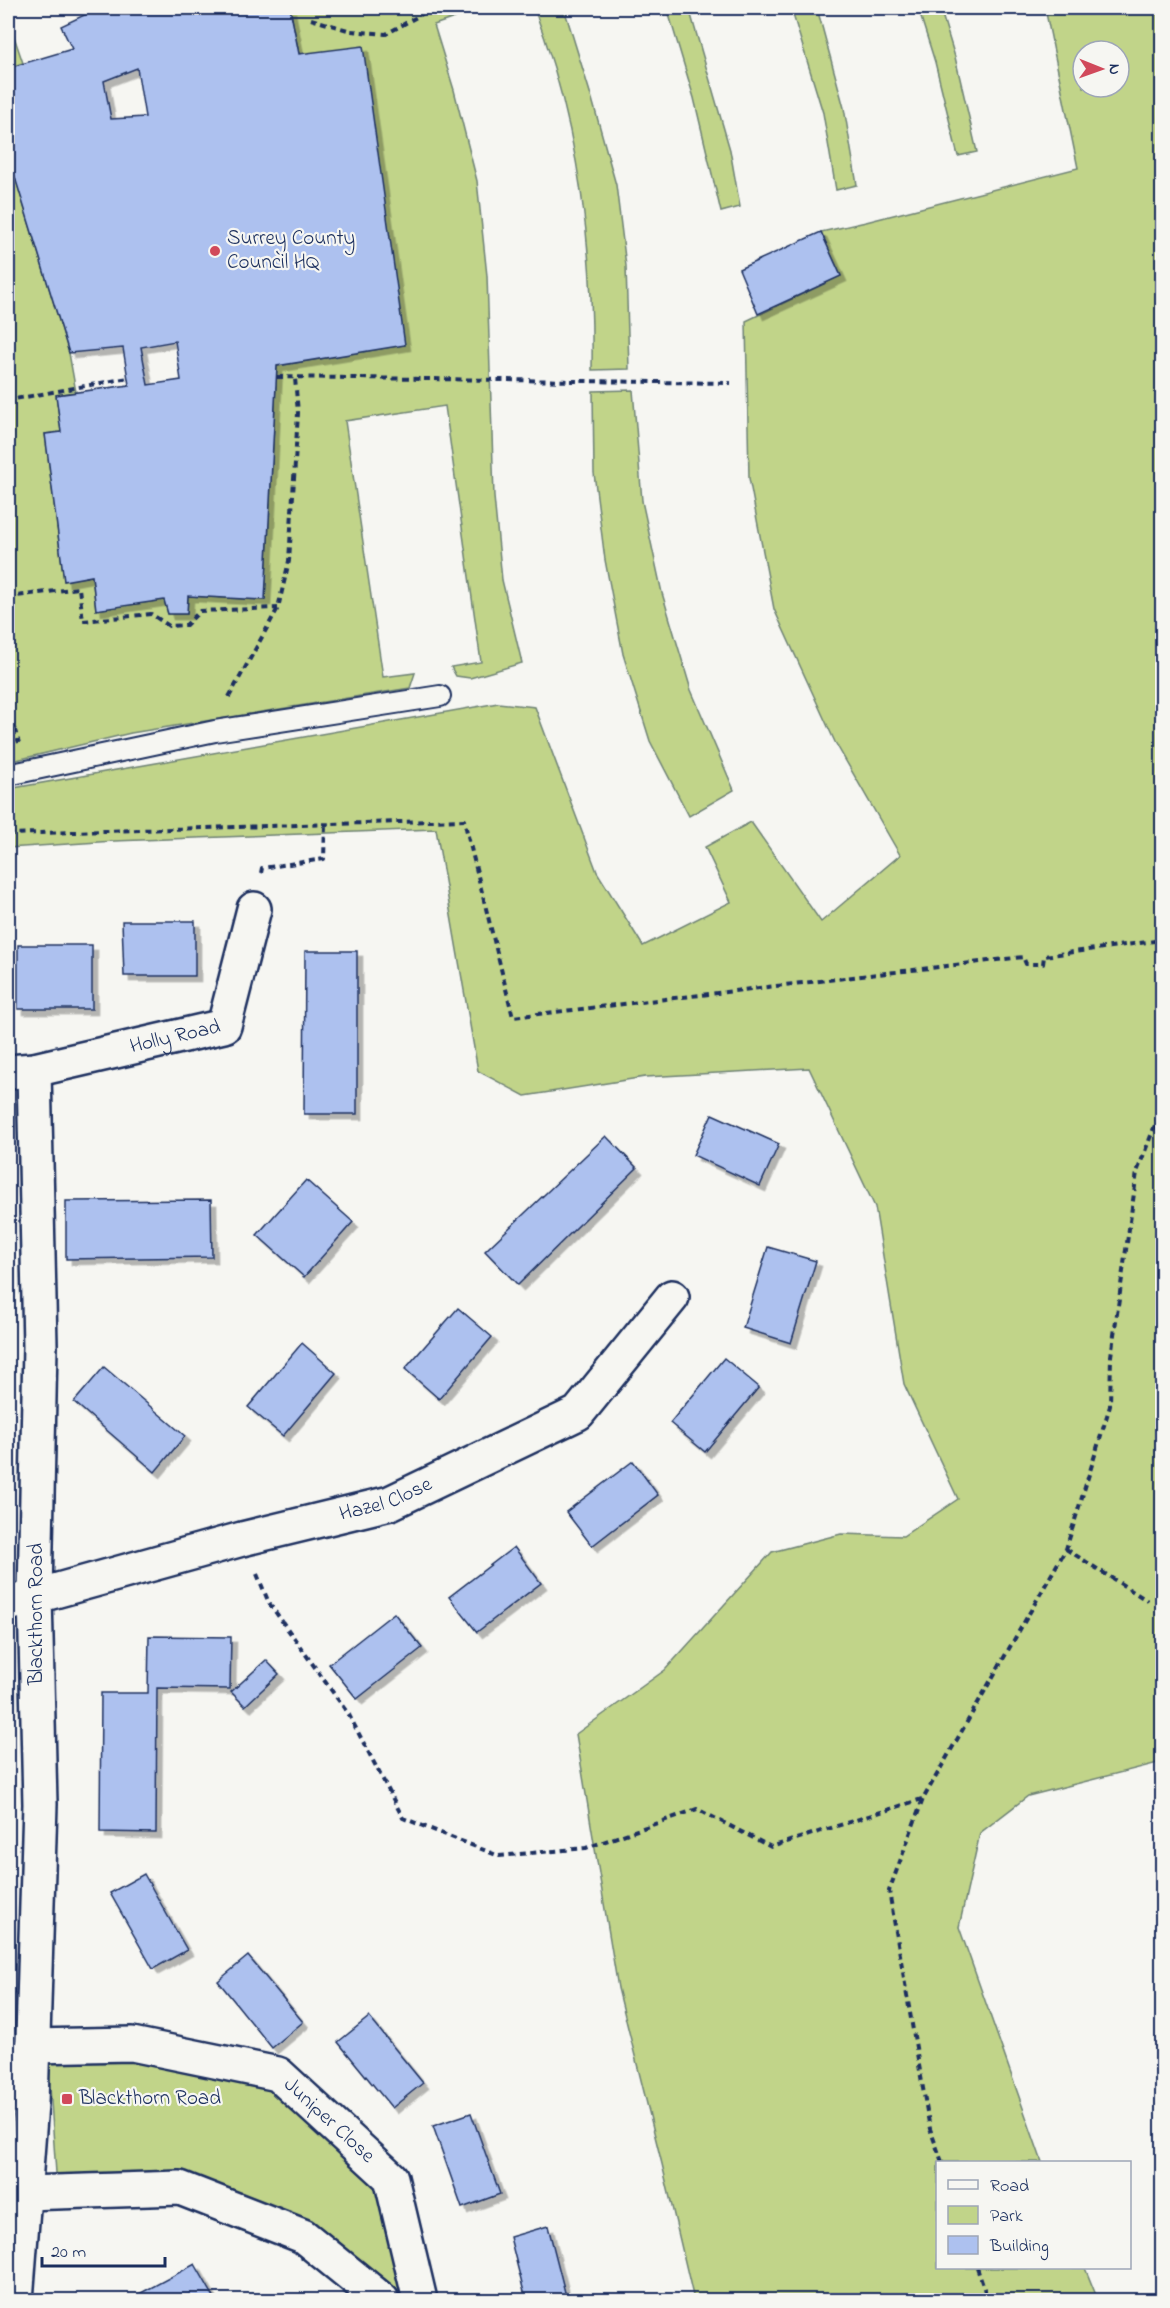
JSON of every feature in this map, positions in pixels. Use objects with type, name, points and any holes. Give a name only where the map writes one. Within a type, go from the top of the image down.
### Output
[{"type":"street","name":"Holly Road","points":[[21,1071],[224,1026],[254,909]]},
{"type":"street","name":"Blackthorn Road","points":[[16,2301],[25,2193],[19,2107],[32,2046],[40,1803],[21,1600],[40,1346],[21,1071]]},
{"type":"street","name":"Hazel Close","points":[[21,1600],[242,1539],[390,1503],[578,1413],[672,1297]]},
{"type":"street","name":"Juniper Close","points":[[32,2046],[132,2044],[278,2074],[391,2178],[420,2301]]},
{"type":"street","points":[[25,2193],[180,2188],[303,2236],[382,2301]]},
{"type":"lane","points":[[8,775],[215,731],[440,696]]},
{"type":"path","points":[[311,19],[351,31],[386,33],[422,14],[427,8]]},
{"type":"path","points":[[277,377],[731,383]]},
{"type":"path","points":[[8,404],[15,399],[128,378]]},
{"type":"path","points":[[215,731],[235,686],[278,608],[289,561],[298,413],[295,378]]},
{"type":"path","points":[[8,597],[79,588],[83,621],[151,614],[169,626],[186,625],[200,611],[278,608]]},
{"type":"path","points":[[8,834],[464,820],[513,1017],[1023,957],[1026,964],[1043,964],[1044,956],[1162,940]]},
{"type":"path","points":[[254,909],[262,868],[324,859],[325,824]]},
{"type":"path","points":[[941,2161],[930,2129],[889,1891],[922,1799],[1066,1549],[1110,1406],[1111,1356],[1137,1172],[1162,1107]]},
{"type":"path","points":[[242,1539],[269,1603],[349,1715],[403,1818],[499,1856],[586,1848],[697,1809],[771,1847],[922,1799]]},
{"type":"path","points":[[1066,1549],[1148,1601]]},
{"type":"path","points":[[977,2269],[988,2301]]},
{"type":"green space","points":[[290,8],[459,8],[463,15],[434,25],[454,90],[477,181],[487,276],[494,497],[502,580],[522,663],[470,678],[456,676],[451,667],[481,662],[445,406],[345,421],[383,677],[415,673],[410,688],[131,733],[8,762],[8,162],[10,161],[69,353],[76,392],[56,395],[61,432],[45,434],[64,580],[92,576],[96,610],[164,600],[168,614],[187,614],[188,596],[265,600],[277,366],[405,345],[299,54]]},
{"type":"green space","points":[[534,8],[564,8],[616,185],[626,266],[629,369],[592,370],[590,277],[580,186],[562,96]]},
{"type":"green space","points":[[667,8],[689,8],[730,150],[740,207],[721,212],[694,98]]},
{"type":"green space","points":[[791,8],[817,8],[844,108],[857,185],[836,190],[823,113]]},
{"type":"green space","points":[[918,8],[940,8],[955,57],[977,152],[958,156],[935,62]]},
{"type":"green space","points":[[1045,8],[1162,8],[1162,1762],[1028,1796],[980,1833],[959,1927],[1042,2161],[936,2161],[936,2269],[1085,2269],[1098,2300],[694,2300],[618,1988],[576,1734],[665,1670],[772,1552],[841,1534],[903,1536],[958,1499],[904,1384],[875,1207],[809,1068],[645,1077],[525,1096],[478,1071],[436,829],[114,841],[8,848],[8,789],[498,703],[535,707],[597,872],[643,946],[731,902],[705,847],[751,822],[821,922],[900,855],[835,742],[774,609],[749,478],[746,321],[841,276],[821,232],[1078,168]]},
{"type":"green space","points":[[8,19],[23,63],[8,68]]},
{"type":"green space","points":[[633,390],[642,501],[662,593],[691,690],[734,790],[689,816],[650,741],[623,654],[605,560],[594,473],[593,391]]},
{"type":"green space","points":[[127,2051],[270,2083],[378,2184],[411,2300],[393,2300],[246,2202],[57,2187],[48,2059]]},
{"type":"building","name":"Surrey County Council HQ","points":[[99,8],[290,8],[299,54],[363,46],[405,345],[277,366],[265,600],[188,596],[187,614],[168,614],[164,600],[96,610],[92,576],[64,581],[45,434],[61,432],[56,395],[129,385],[123,348],[69,353],[10,161],[8,162],[8,68],[72,49],[61,26]],"holes":[[[137,68],[145,117],[111,119],[104,81]],[[175,341],[181,380],[148,385],[141,347]]]},
{"type":"building","points":[[821,232],[841,276],[758,314],[739,269]]},
{"type":"building","points":[[122,921],[195,921],[195,976],[124,976]]},
{"type":"building","points":[[18,945],[92,945],[92,1009],[18,1009]]},
{"type":"building","points":[[305,951],[357,951],[357,1114],[304,1114]]},
{"type":"building","points":[[712,1114],[779,1144],[760,1186],[693,1155]]},
{"type":"building","points":[[606,1136],[637,1168],[518,1285],[485,1251]]},
{"type":"building","points":[[306,1180],[353,1222],[304,1277],[257,1235]]},
{"type":"building","points":[[211,1200],[212,1257],[66,1259],[66,1201]]},
{"type":"building","points":[[768,1247],[816,1261],[791,1343],[743,1328]]},
{"type":"building","points":[[458,1308],[492,1337],[439,1399],[405,1369]]},
{"type":"building","points":[[302,1343],[336,1373],[283,1436],[248,1407]]},
{"type":"building","points":[[724,1358],[759,1387],[705,1452],[670,1423]]},
{"type":"building","points":[[104,1367],[185,1436],[155,1472],[74,1402]]},
{"type":"building","points":[[633,1461],[658,1495],[592,1546],[566,1512]]},
{"type":"building","points":[[514,1547],[541,1583],[477,1632],[449,1597]]},
{"type":"building","points":[[394,1613],[422,1648],[357,1699],[329,1664]]},
{"type":"building","points":[[149,1636],[231,1637],[230,1689],[157,1688],[156,1833],[100,1832],[101,1693],[148,1693]]},
{"type":"building","points":[[266,1660],[279,1674],[245,1706],[231,1692]]},
{"type":"building","points":[[144,1874],[187,1950],[153,1969],[110,1893]]},
{"type":"building","points":[[248,1956],[303,2022],[272,2048],[218,1981]]},
{"type":"building","points":[[369,2017],[423,2083],[392,2108],[338,2042]]},
{"type":"building","points":[[471,2113],[500,2194],[462,2208],[433,2126]]},
{"type":"building","points":[[548,2226],[567,2300],[526,2300],[510,2237]]},
{"type":"building","points":[[195,2264],[215,2299],[128,2300]]},
{"type":"place","name":"Surrey County Council HQ","points":[[215,251]]},
{"type":"place","name":"Blackthorn Road","points":[[67,2099]]}]
